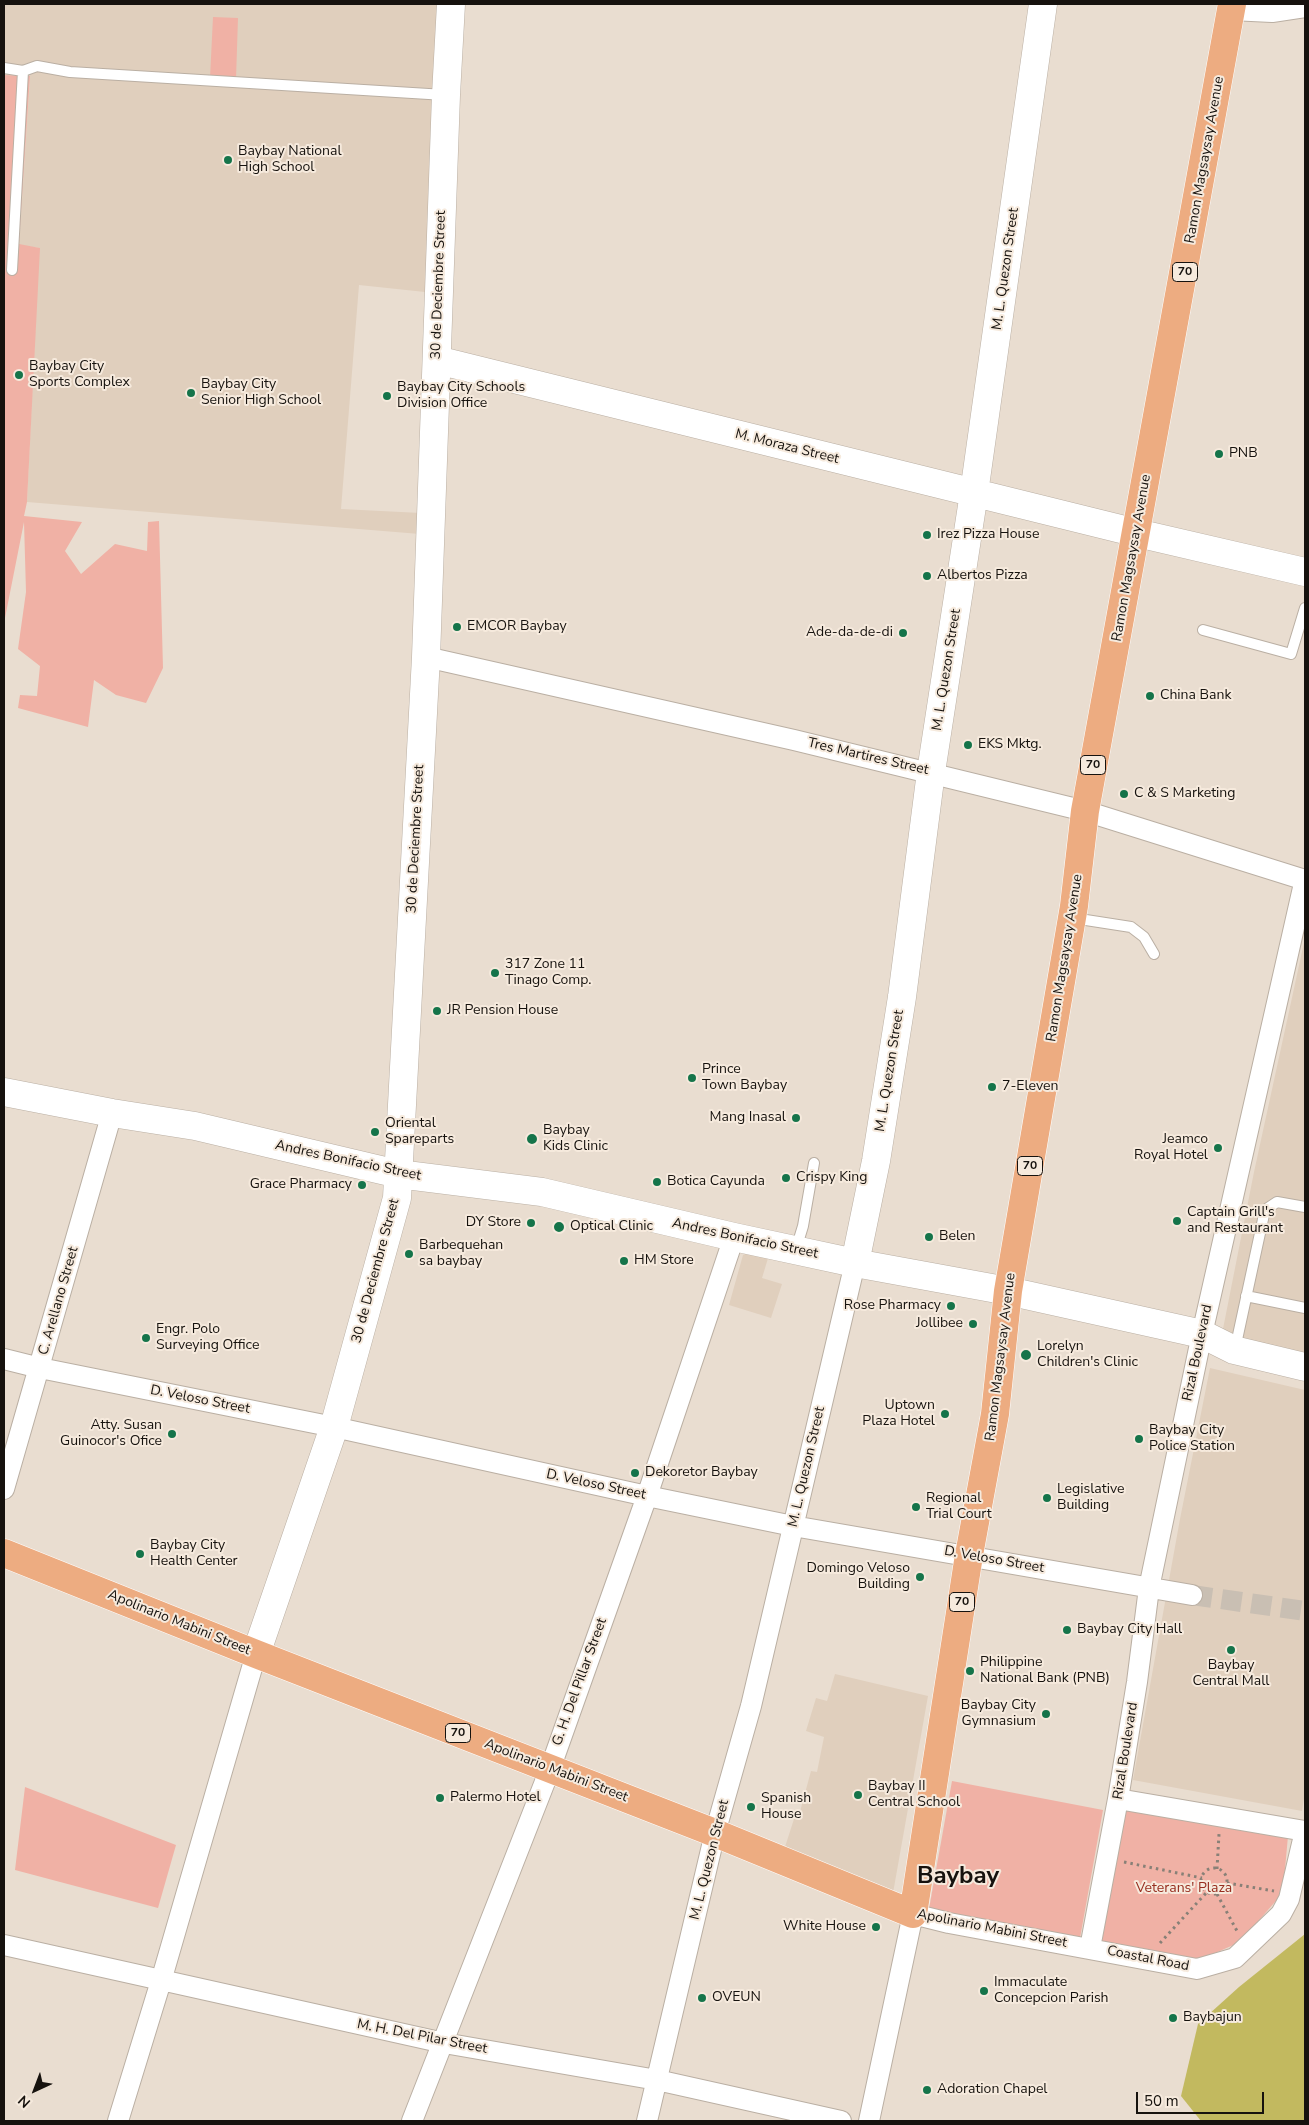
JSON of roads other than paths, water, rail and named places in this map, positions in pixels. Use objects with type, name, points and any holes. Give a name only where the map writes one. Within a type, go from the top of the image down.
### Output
[{"type":"main road","name":"Ramon Magsaysay Avenue","points":[[913,1914],[970,1555],[995,1414],[1008,1291],[1072,918],[1085,811],[1232,7]]},
{"type":"main road","name":"Apolinario Mabini Street","points":[[4,1553],[256,1654],[715,1833],[913,1914]]},
{"type":"street","name":"30 de Deciembre Street","points":[[256,1654],[334,1427],[397,1198],[426,657],[446,95],[451,4]]},
{"type":"street","name":"M. L. Quezon Street","points":[[647,2121],[715,1833],[750,1706],[856,1263],[876,1161],[901,1005],[931,772],[974,493],[1043,4]]},
{"type":"street","points":[[1232,7],[1272,12],[1305,8]]},
{"type":"street","name":"M. Moraza Street","points":[[437,360],[1137,533],[1305,572]]},
{"type":"street","name":"Tres Martires Street","points":[[426,657],[931,772],[1085,811],[1305,880]]},
{"type":"street","name":"Rizal Boulevard","points":[[1090,1948],[1118,1799],[1137,1682],[1149,1588],[1202,1334],[1305,880]]},
{"type":"street","name":"Andres Bonifacio Street","points":[[4,1092],[112,1113],[195,1126],[398,1174],[542,1192],[734,1237],[856,1263],[1008,1291],[1202,1334],[1234,1350],[1305,1367]]},
{"type":"street","name":"C. Arellano Street","points":[[4,1489],[112,1113]]},
{"type":"street","name":"G. H. Del Pillar Street","points":[[412,2121],[550,1769],[734,1237]]},
{"type":"street","name":"D. Veloso Street","points":[[4,1359],[40,1368],[334,1427],[646,1496],[793,1526],[1192,1594]]},
{"type":"street","points":[[118,2121],[161,1982],[256,1654]]},
{"type":"street","points":[[1118,1799],[1305,1831]]},
{"type":"street","name":"Coastal Road","points":[[1090,1948],[1197,1969],[1235,1958],[1281,1914],[1290,1894],[1305,1831]]},
{"type":"street","points":[[869,2121],[913,1914]]},
{"type":"street","name":"Apolinario Mabini Street","points":[[913,1914],[949,1923],[1090,1948]]},
{"type":"street","name":"M. H. Del Pilar Street","points":[[4,1945],[161,1982],[444,2043],[657,2080],[841,2121]]},
{"type":"lane","points":[[4,68],[23,71],[37,66],[70,72],[446,95]]},
{"type":"lane","points":[[12,270],[23,71]]},
{"type":"lane","points":[[1203,630],[1291,654],[1305,608]]},
{"type":"lane","points":[[1072,918],[1131,927],[1144,938],[1154,954]]},
{"type":"lane","points":[[795,1250],[803,1226],[814,1163]]},
{"type":"lane","points":[[1234,1350],[1265,1210],[1277,1202],[1305,1207]]},
{"type":"lane","points":[[1246,1296],[1305,1308]]},
{"type":"tunnel","points":[[1192,1595],[1305,1611]]},
{"type":"place","name":"Baybay National High School","points":[[228,160]]},
{"type":"place","name":"Baybay City Sports Complex","points":[[19,375]]},
{"type":"place","name":"Baybay City Senior High School","points":[[191,393]]},
{"type":"place","name":"Baybay City Schools Division Office","points":[[387,396]]},
{"type":"place","name":"PNB","points":[[1219,454]]},
{"type":"place","name":"Irez Pizza House","points":[[927,535]]},
{"type":"place","name":"Albertos Pizza","points":[[927,576]]},
{"type":"place","name":"EMCOR Baybay","points":[[457,627]]},
{"type":"place","name":"Ade-da-de-di","points":[[903,633]]},
{"type":"place","name":"China Bank","points":[[1150,696]]},
{"type":"place","name":"EKS Mktg.","points":[[968,745]]},
{"type":"place","name":"C & S Marketing","points":[[1124,794]]},
{"type":"place","name":"317 Zone 11 Tinago Comp.","points":[[495,973]]},
{"type":"place","name":"JR Pension House","points":[[437,1011]]},
{"type":"place","name":"Prince Town Baybay","points":[[692,1078]]},
{"type":"place","name":"7-Eleven","points":[[992,1087]]},
{"type":"place","name":"Mang Inasal","points":[[796,1118]]},
{"type":"place","name":"Oriental Spareparts","points":[[375,1132]]},
{"type":"place","name":"Baybay Kids Clinic","points":[[532,1139]]},
{"type":"place","name":"Jeamco Royal Hotel","points":[[1218,1148]]},
{"type":"place","name":"Crispy King","points":[[786,1178]]},
{"type":"place","name":"Botica Cayunda","points":[[657,1182]]},
{"type":"place","name":"Grace Pharmacy","points":[[362,1185]]},
{"type":"place","name":"Captain Grill's and Restaurant","points":[[1177,1221]]},
{"type":"place","name":"DY Store","points":[[531,1223]]},
{"type":"place","name":"Optical Clinic","points":[[559,1227]]},
{"type":"place","name":"Belen","points":[[929,1237]]},
{"type":"place","name":"Barbequehan sa baybay","points":[[409,1254]]},
{"type":"place","name":"HM Store","points":[[624,1261]]},
{"type":"place","name":"Rose Pharmacy","points":[[951,1306]]},
{"type":"place","name":"Jollibee","points":[[973,1324]]},
{"type":"place","name":"Engr. Polo Surveying Office","points":[[146,1338]]},
{"type":"place","name":"Lorelyn Children's Clinic","points":[[1026,1355]]},
{"type":"place","name":"Uptown Plaza Hotel","points":[[945,1414]]},
{"type":"place","name":"Atty. Susan Guinocor's Ofice","points":[[172,1434]]},
{"type":"place","name":"Baybay City Police Station","points":[[1139,1439]]},
{"type":"place","name":"Dekoretor Baybay","points":[[635,1473]]},
{"type":"place","name":"Legislative Building","points":[[1047,1498]]},
{"type":"place","name":"Regional Trial Court","points":[[916,1507]]},
{"type":"place","name":"Baybay City Health Center","points":[[140,1554]]},
{"type":"place","name":"Domingo Veloso Building","points":[[920,1577]]},
{"type":"place","name":"Baybay City Hall","points":[[1067,1630]]},
{"type":"place","name":"Baybay Central Mall","points":[[1231,1650]]},
{"type":"place","name":"Philippine National Bank (PNB)","points":[[970,1671]]},
{"type":"place","name":"Baybay City Gymnasium","points":[[1046,1714]]},
{"type":"place","name":"Baybay II Central School","points":[[858,1795]]},
{"type":"place","name":"Palermo Hotel","points":[[440,1798]]},
{"type":"place","name":"Spanish House","points":[[751,1807]]},
{"type":"place","name":"White House","points":[[876,1927]]},
{"type":"place","name":"Immaculate Concepcion Parish","points":[[984,1991]]},
{"type":"place","name":"OVEUN","points":[[702,1998]]},
{"type":"place","name":"Baybajun","points":[[1173,2018]]},
{"type":"place","name":"Adoration Chapel","points":[[927,2090]]},
{"type":"district","name":"Baybay","points":[[958,1877]]},
{"type":"park label","name":"Veterans' Plaza","points":[[1184,1889]]}]
